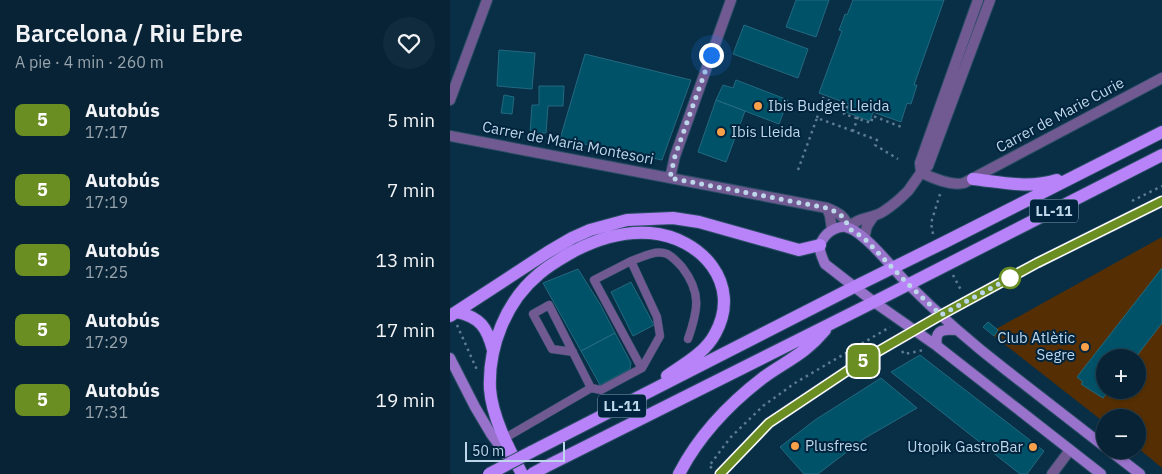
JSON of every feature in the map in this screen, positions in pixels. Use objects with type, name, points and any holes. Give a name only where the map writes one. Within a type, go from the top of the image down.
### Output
[{"type":"main road","name":"LL-11","points":[[489,474],[1162,132]]},
{"type":"main road","name":"LL-11","points":[[537,471],[1162,155]]},
{"type":"main road","points":[[973,179],[1031,185],[1045,184],[1092,168]]},
{"type":"main road","points":[[453,314],[572,238],[590,230],[627,220],[673,218],[699,222],[799,250],[820,244]]},
{"type":"main road","points":[[521,474],[505,438],[492,399],[493,350],[506,316],[526,287],[538,274],[566,256],[600,239],[616,235],[650,233],[681,241],[708,260],[716,271],[721,284],[723,309],[716,333],[700,353],[630,402]]},
{"type":"main road","points":[[453,314],[468,314],[482,325],[488,333],[493,350]]},
{"type":"main road","points":[[679,474],[702,438],[743,393],[766,375],[810,346],[830,324]]},
{"type":"street","points":[[450,100],[487,0]]},
{"type":"street","points":[[670,178],[675,156],[731,0]]},
{"type":"street","points":[[920,172],[921,158],[978,0]]},
{"type":"street","points":[[849,228],[854,222],[873,217],[886,210],[902,196],[920,172],[930,163],[990,0]]},
{"type":"street","name":"Carrer de Marie Curie","points":[[973,179],[994,166],[1162,78]]},
{"type":"street","name":"Carrer de Maria Montesori","points":[[450,136],[827,208],[841,215],[847,221],[849,228]]},
{"type":"street","points":[[930,163],[937,172],[941,183]]},
{"type":"street","points":[[920,172],[941,183],[956,184],[973,179]]},
{"type":"street","points":[[720,474],[769,423],[865,359],[1037,263],[1162,201]]},
{"type":"street","points":[[827,208],[832,230]]},
{"type":"street","points":[[864,238],[867,226],[873,217]]},
{"type":"street","points":[[1096,440],[968,341],[908,284],[864,238],[849,228],[837,227],[823,237],[820,244],[821,255],[825,264],[914,332],[937,346],[1101,474]]},
{"type":"street","points":[[937,346],[936,338],[939,332],[946,329],[957,330]]},
{"type":"street","points":[[450,358],[474,407],[491,434],[521,474]]},
{"type":"street","points":[[1052,474],[1070,450]]},
{"type":"street","points":[[1121,459],[1140,474]]},
{"type":"lane","points":[[641,367],[594,280],[631,261],[654,252],[666,253],[674,259],[691,280],[696,292],[696,311],[688,339]]},
{"type":"lane","points":[[505,438],[590,388],[601,390],[641,367],[657,343],[660,329],[657,317],[631,261]]},
{"type":"lane","points":[[573,352],[552,349],[533,314],[549,305],[573,352],[590,388]]},
{"type":"path","points":[[798,170],[823,98],[847,107],[844,114],[870,123],[873,116],[904,128]]},
{"type":"path","points":[[817,118],[877,140],[875,145],[898,159]]},
{"type":"path","points":[[853,131],[858,118]]},
{"type":"path","points":[[931,226],[941,183]]},
{"type":"shaded area","name":"Club Atlètic Segre","points":[[1162,237],[1162,468],[1146,455],[1146,409],[1096,409],[1096,416],[994,336],[998,331],[996,329]]},
{"type":"building","points":[[796,0],[829,0],[816,37],[786,27]]},
{"type":"building","points":[[853,0],[944,0],[914,85],[917,85],[911,104],[907,103],[901,122],[873,112],[870,121],[846,112],[849,104],[819,93],[842,31],[839,30]]},
{"type":"building","points":[[744,25],[808,49],[798,78],[733,54]]},
{"type":"building","points":[[499,50],[535,53],[532,89],[497,86]]},
{"type":"building","points":[[585,54],[691,80],[662,160],[560,139]]},
{"type":"building","name":"Ibis Budget Lleida","points":[[736,80],[788,100],[779,124],[716,100],[723,85],[733,88]]},
{"type":"building","points":[[539,86],[564,86],[563,106],[548,106],[546,133],[530,133],[532,105],[539,105]]},
{"type":"building","points":[[504,95],[514,97],[512,114],[501,113]]},
{"type":"building","name":"Ibis Lleida","points":[[716,100],[745,111],[726,162],[698,152]]},
{"type":"building","points":[[1162,268],[1162,323],[1142,349],[1099,349]]},
{"type":"building","points":[[578,269],[600,304],[615,333],[581,351],[543,283]]},
{"type":"building","points":[[631,282],[654,325],[633,336],[611,292]]},
{"type":"building","points":[[988,322],[998,330],[994,336],[983,327]]},
{"type":"building","points":[[615,333],[631,363],[630,369],[600,385],[581,351]]},
{"type":"building","points":[[1096,353],[1096,394],[1081,384],[1083,382],[1077,377]]},
{"type":"building","points":[[920,355],[1044,451],[1027,474],[1020,474],[891,372]]},
{"type":"building","points":[[881,378],[917,408],[865,438],[818,474],[804,474],[780,447],[815,420]]},
{"type":"bus line","name":"5","points":[[720,474],[769,423],[865,359],[1037,263],[1162,201]]},
{"type":"place","name":"Ibis Budget Lleida","points":[[758,106]]},
{"type":"place","name":"Ibis Lleida","points":[[721,132]]},
{"type":"place","name":"Club Atlètic Segre","points":[[1085,347]]},
{"type":"place","name":"Plusfresc","points":[[795,446]]},
{"type":"place","name":"Utopik GastroBar","points":[[1033,447]]},
{"type":"route","points":[[711,55],[675,156],[670,178],[827,208],[837,212],[847,221],[848,228],[864,238],[941,315],[1010,278]]}]
